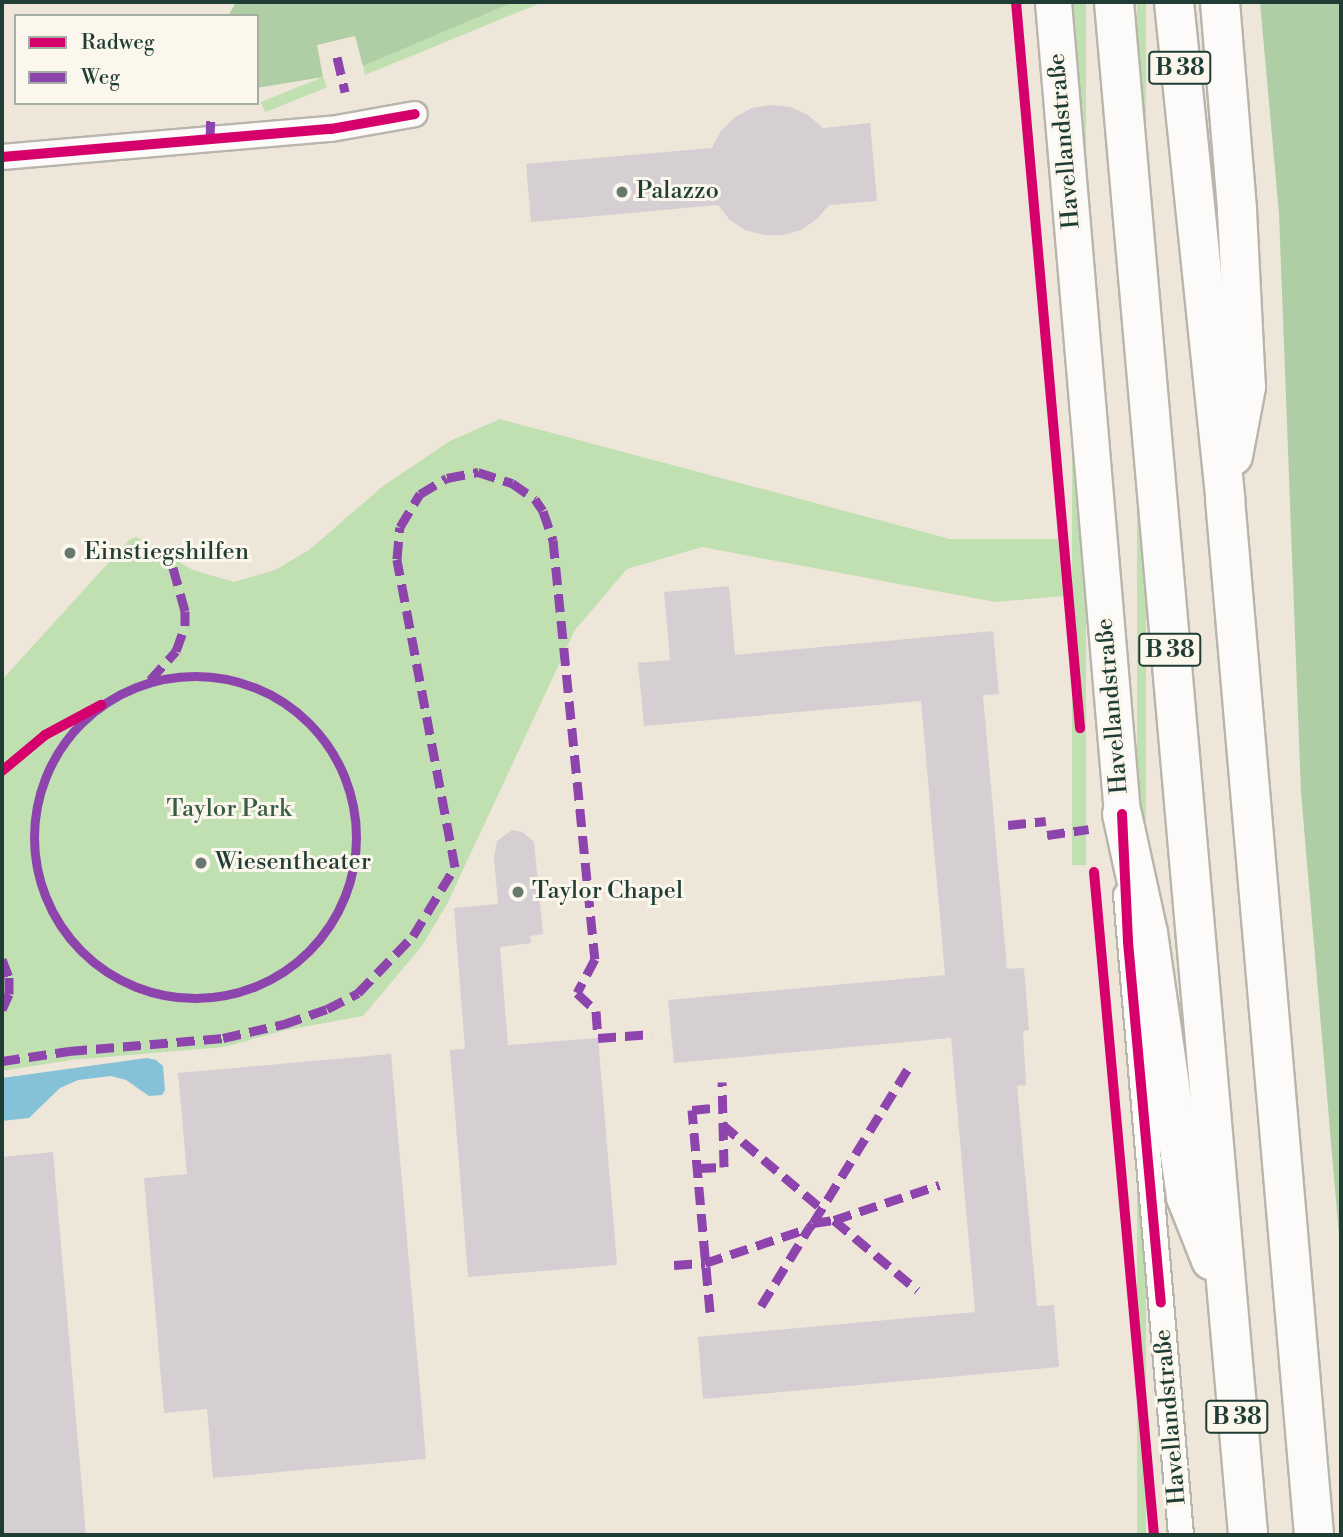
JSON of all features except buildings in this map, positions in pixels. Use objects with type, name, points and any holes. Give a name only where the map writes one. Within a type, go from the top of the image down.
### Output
[{"type":"highway","name":"B 38","points":[[1114,2],[1248,1535]]},
{"type":"highway","name":"B 38","points":[[1174,2],[1225,499],[1314,1535]]},
{"type":"highway","points":[[1220,2],[1237,211],[1245,387],[1225,499]]},
{"type":"highway","points":[[1122,814],[1148,933],[1186,1197],[1227,1299]]},
{"type":"main road","name":"Havellandstraße","points":[[1053,2],[1122,814]]},
{"type":"street","points":[[2,157],[331,129],[415,114]]},
{"type":"street","name":"Havellandstraße","points":[[1122,814],[1128,942],[1181,1535]]},
{"type":"green space","points":[[236,2],[514,2],[363,66],[355,36],[317,45],[323,77],[259,88],[259,14],[229,14]]},
{"type":"green space","points":[[514,2],[543,2],[365,75],[363,66]]},
{"type":"green space","points":[[1072,2],[1086,2],[1086,865],[1072,865]]},
{"type":"green space","points":[[1137,2],[1146,2],[1146,1535],[1137,1535]]},
{"type":"green space","points":[[1260,2],[1341,2],[1341,1259],[1301,793],[1279,214]]},
{"type":"green space","points":[[323,77],[327,87],[265,112],[261,102]]},
{"type":"green space","name":"Taylor Park","points":[[500,419],[950,539],[1058,539],[1063,596],[995,602],[702,547],[627,569],[575,630],[447,904],[422,946],[363,1016],[286,1030],[224,1047],[71,1060],[2,1071],[2,680],[129,540],[136,537],[193,570],[234,582],[275,570],[309,550],[383,486],[450,441]]},
{"type":"water","points":[[147,1058],[156,1060],[163,1066],[165,1090],[162,1095],[149,1096],[126,1080],[111,1076],[78,1080],[60,1088],[29,1118],[2,1121],[2,1078]]},
{"type":"marked path","points":[[337,57],[345,92]]},
{"type":"marked path","points":[[210,139],[211,114]]},
{"type":"marked path","points":[[2,1061],[69,1051],[223,1038],[284,1024],[327,1009],[358,993],[413,936],[455,867],[397,559],[400,527],[420,494],[447,478],[478,472],[512,483],[535,499],[543,511],[553,540],[595,959],[577,993],[596,1011],[598,1038],[652,1034]]},
{"type":"marked path","points":[[150,680],[176,651],[185,626],[185,611],[172,564]]},
{"type":"marked path","points":[[195,676],[242,683],[271,695],[309,723],[337,761],[349,790],[356,837],[349,884],[337,913],[309,951],[271,979],[242,991],[195,998],[148,991],[119,979],[81,951],[53,913],[41,884],[34,837],[41,790],[53,761],[81,723],[119,695],[148,683],[195,676]]},
{"type":"marked path","points":[[1008,825],[1046,821]]},
{"type":"marked path","points":[[1047,835],[1089,829]]},
{"type":"marked path","points":[[2,959],[9,977],[9,994],[2,1010]]},
{"type":"marked path","points":[[813,1223],[909,1067]]},
{"type":"marked path","points":[[698,1168],[724,1167],[722,1082]]},
{"type":"marked path","points":[[710,1312],[692,1110],[722,1107]]},
{"type":"marked path","points":[[722,1124],[822,1209]]},
{"type":"marked path","points":[[674,1265],[705,1263],[809,1228],[813,1223],[834,1220],[939,1185]]},
{"type":"marked path","points":[[834,1220],[917,1290]]},
{"type":"marked path","points":[[761,1306],[809,1228]]},
{"type":"cycle path","points":[[1016,2],[1080,728]]},
{"type":"cycle path","points":[[2,157],[331,129],[415,114]]},
{"type":"cycle path","points":[[2,771],[45,735],[101,705]]},
{"type":"cycle path","points":[[1122,814],[1128,942],[1161,1302]]},
{"type":"cycle path","points":[[1094,872],[1154,1535]]},
{"type":"place","name":"Palazzo","points":[[622,192]]},
{"type":"place","name":"Einstiegshilfen","points":[[70,553]]},
{"type":"place","name":"Wiesentheater","points":[[201,863]]},
{"type":"place","name":"Taylor Chapel","points":[[518,892]]}]
